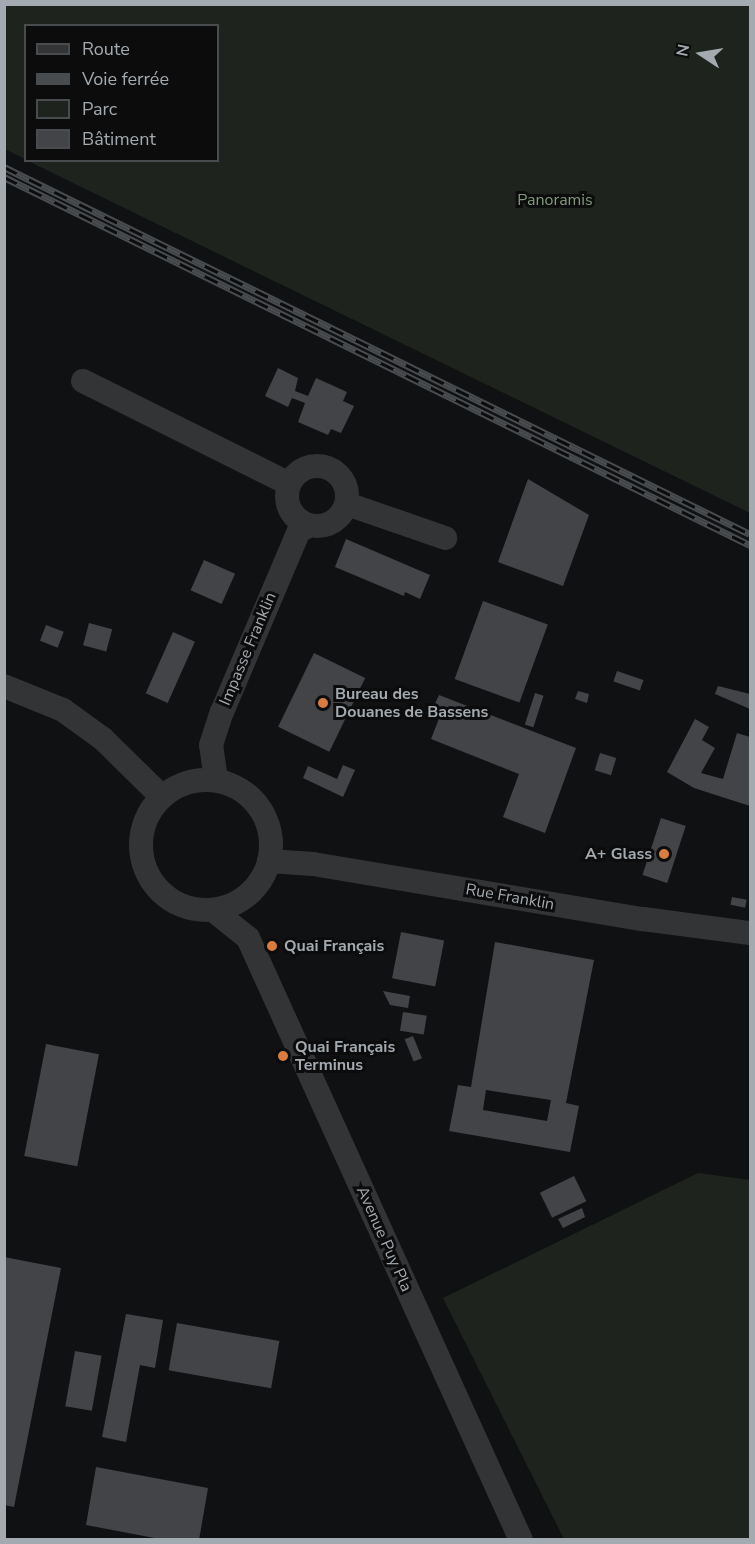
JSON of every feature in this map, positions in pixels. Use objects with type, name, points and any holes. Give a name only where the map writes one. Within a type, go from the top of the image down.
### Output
[{"type":"street","points":[[84,381],[288,483]]},
{"type":"street","points":[[305,466],[333,469],[346,485],[347,504],[329,525],[308,526],[290,513],[285,493],[288,483],[305,466]]},
{"type":"street","points":[[347,504],[445,538]]},
{"type":"street","name":"Impasse Franklin","points":[[216,780],[211,745],[222,712],[299,531],[308,526]]},
{"type":"street","points":[[4,686],[63,710],[103,739],[162,797]]},
{"type":"street","points":[[197,780],[216,780],[237,787],[254,801],[266,819],[271,840],[269,861],[255,888],[243,898],[213,910],[192,909],[174,901],[158,889],[147,872],[142,852],[142,832],[149,813],[162,797],[197,780]]},
{"type":"street","name":"Rue Franklin","points":[[269,861],[313,864],[643,920],[750,933]]},
{"type":"street","name":"Avenue Puy Pla","points":[[255,888],[249,906],[248,938],[521,1539]]},
{"type":"street","name":"Avenue Puy Pla","points":[[213,910],[248,938]]},
{"type":"green space","name":"Panoramis","points":[[4,5],[750,5],[750,513],[30,162],[219,162],[219,24],[24,24],[24,158],[5,149]]},
{"type":"green space","points":[[698,1173],[750,1180],[750,1539],[564,1539],[443,1298]]},
{"type":"building","points":[[278,368],[298,378],[295,391],[308,396],[316,378],[347,392],[343,401],[354,406],[341,433],[331,429],[328,435],[298,422],[305,403],[292,398],[288,407],[265,396]]},
{"type":"building","points":[[528,479],[589,515],[563,586],[498,562]]},
{"type":"building","points":[[346,539],[430,575],[420,599],[405,592],[404,596],[335,567]]},
{"type":"building","points":[[204,560],[235,574],[222,604],[191,590]]},
{"type":"building","points":[[483,601],[548,625],[519,703],[455,679]]},
{"type":"building","points":[[89,623],[112,629],[106,651],[83,645]]},
{"type":"building","points":[[46,625],[64,632],[58,648],[40,641]]},
{"type":"building","points":[[173,632],[195,642],[168,703],[146,693]]},
{"type":"building","name":"Bureau des Douanes de Bassens","points":[[314,653],[365,678],[329,752],[278,727]]},
{"type":"building","points":[[617,671],[643,680],[640,691],[613,681]]},
{"type":"building","points":[[718,686],[750,694],[750,709],[715,694]]},
{"type":"building","points":[[578,691],[589,694],[587,703],[575,699]]},
{"type":"building","points":[[535,693],[544,696],[533,727],[525,724]]},
{"type":"building","points":[[439,695],[576,748],[545,833],[503,817],[519,774],[431,739],[440,716],[431,712]]},
{"type":"building","points":[[695,719],[709,727],[702,740],[715,748],[701,773],[723,779],[737,733],[750,737],[750,806],[694,788],[667,772]]},
{"type":"building","points":[[600,753],[616,758],[611,775],[595,770]]},
{"type":"building","points":[[343,765],[355,770],[343,797],[303,778],[308,766],[337,779]]},
{"type":"building","points":[[661,818],[686,826],[667,883],[642,875]]},
{"type":"building","points":[[732,897],[747,900],[745,908],[730,905]]},
{"type":"building","points":[[401,932],[444,940],[435,987],[392,978]]},
{"type":"building","points":[[495,942],[594,960],[566,1103],[579,1106],[570,1152],[449,1131],[458,1085],[471,1087]],"holes":[[[486,1090],[551,1100],[547,1121],[483,1110]]]},
{"type":"building","points":[[383,991],[410,996],[408,1008],[390,1005]]},
{"type":"building","points":[[403,1012],[427,1016],[424,1035],[400,1031]]},
{"type":"building","points":[[413,1036],[422,1058],[414,1062],[405,1039]]},
{"type":"building","points":[[46,1044],[99,1054],[77,1166],[24,1156]]},
{"type":"building","points":[[574,1176],[586,1201],[552,1218],[540,1193]]},
{"type":"building","points":[[582,1208],[585,1217],[563,1228],[558,1219]]},
{"type":"building","points":[[4,1257],[61,1268],[14,1507],[4,1505]]},
{"type":"building","points":[[126,1314],[163,1320],[155,1368],[140,1365],[126,1442],[102,1437]]},
{"type":"building","points":[[177,1323],[279,1341],[271,1388],[169,1370]]},
{"type":"building","points":[[75,1351],[102,1356],[92,1411],[65,1406]]},
{"type":"building","points":[[96,1467],[208,1488],[199,1540],[165,1540],[86,1525]]},
{"type":"railway","points":[[4,167],[750,534]]},
{"type":"railway","points":[[4,177],[750,545]]},
{"type":"place","name":"Bureau des Douanes de Bassens","points":[[323,703]]},
{"type":"place","name":"A+ Glass","points":[[664,854]]},
{"type":"place","name":"Quai Français","points":[[272,946]]},
{"type":"place","name":"Quai Français Terminus","points":[[283,1056]]}]
